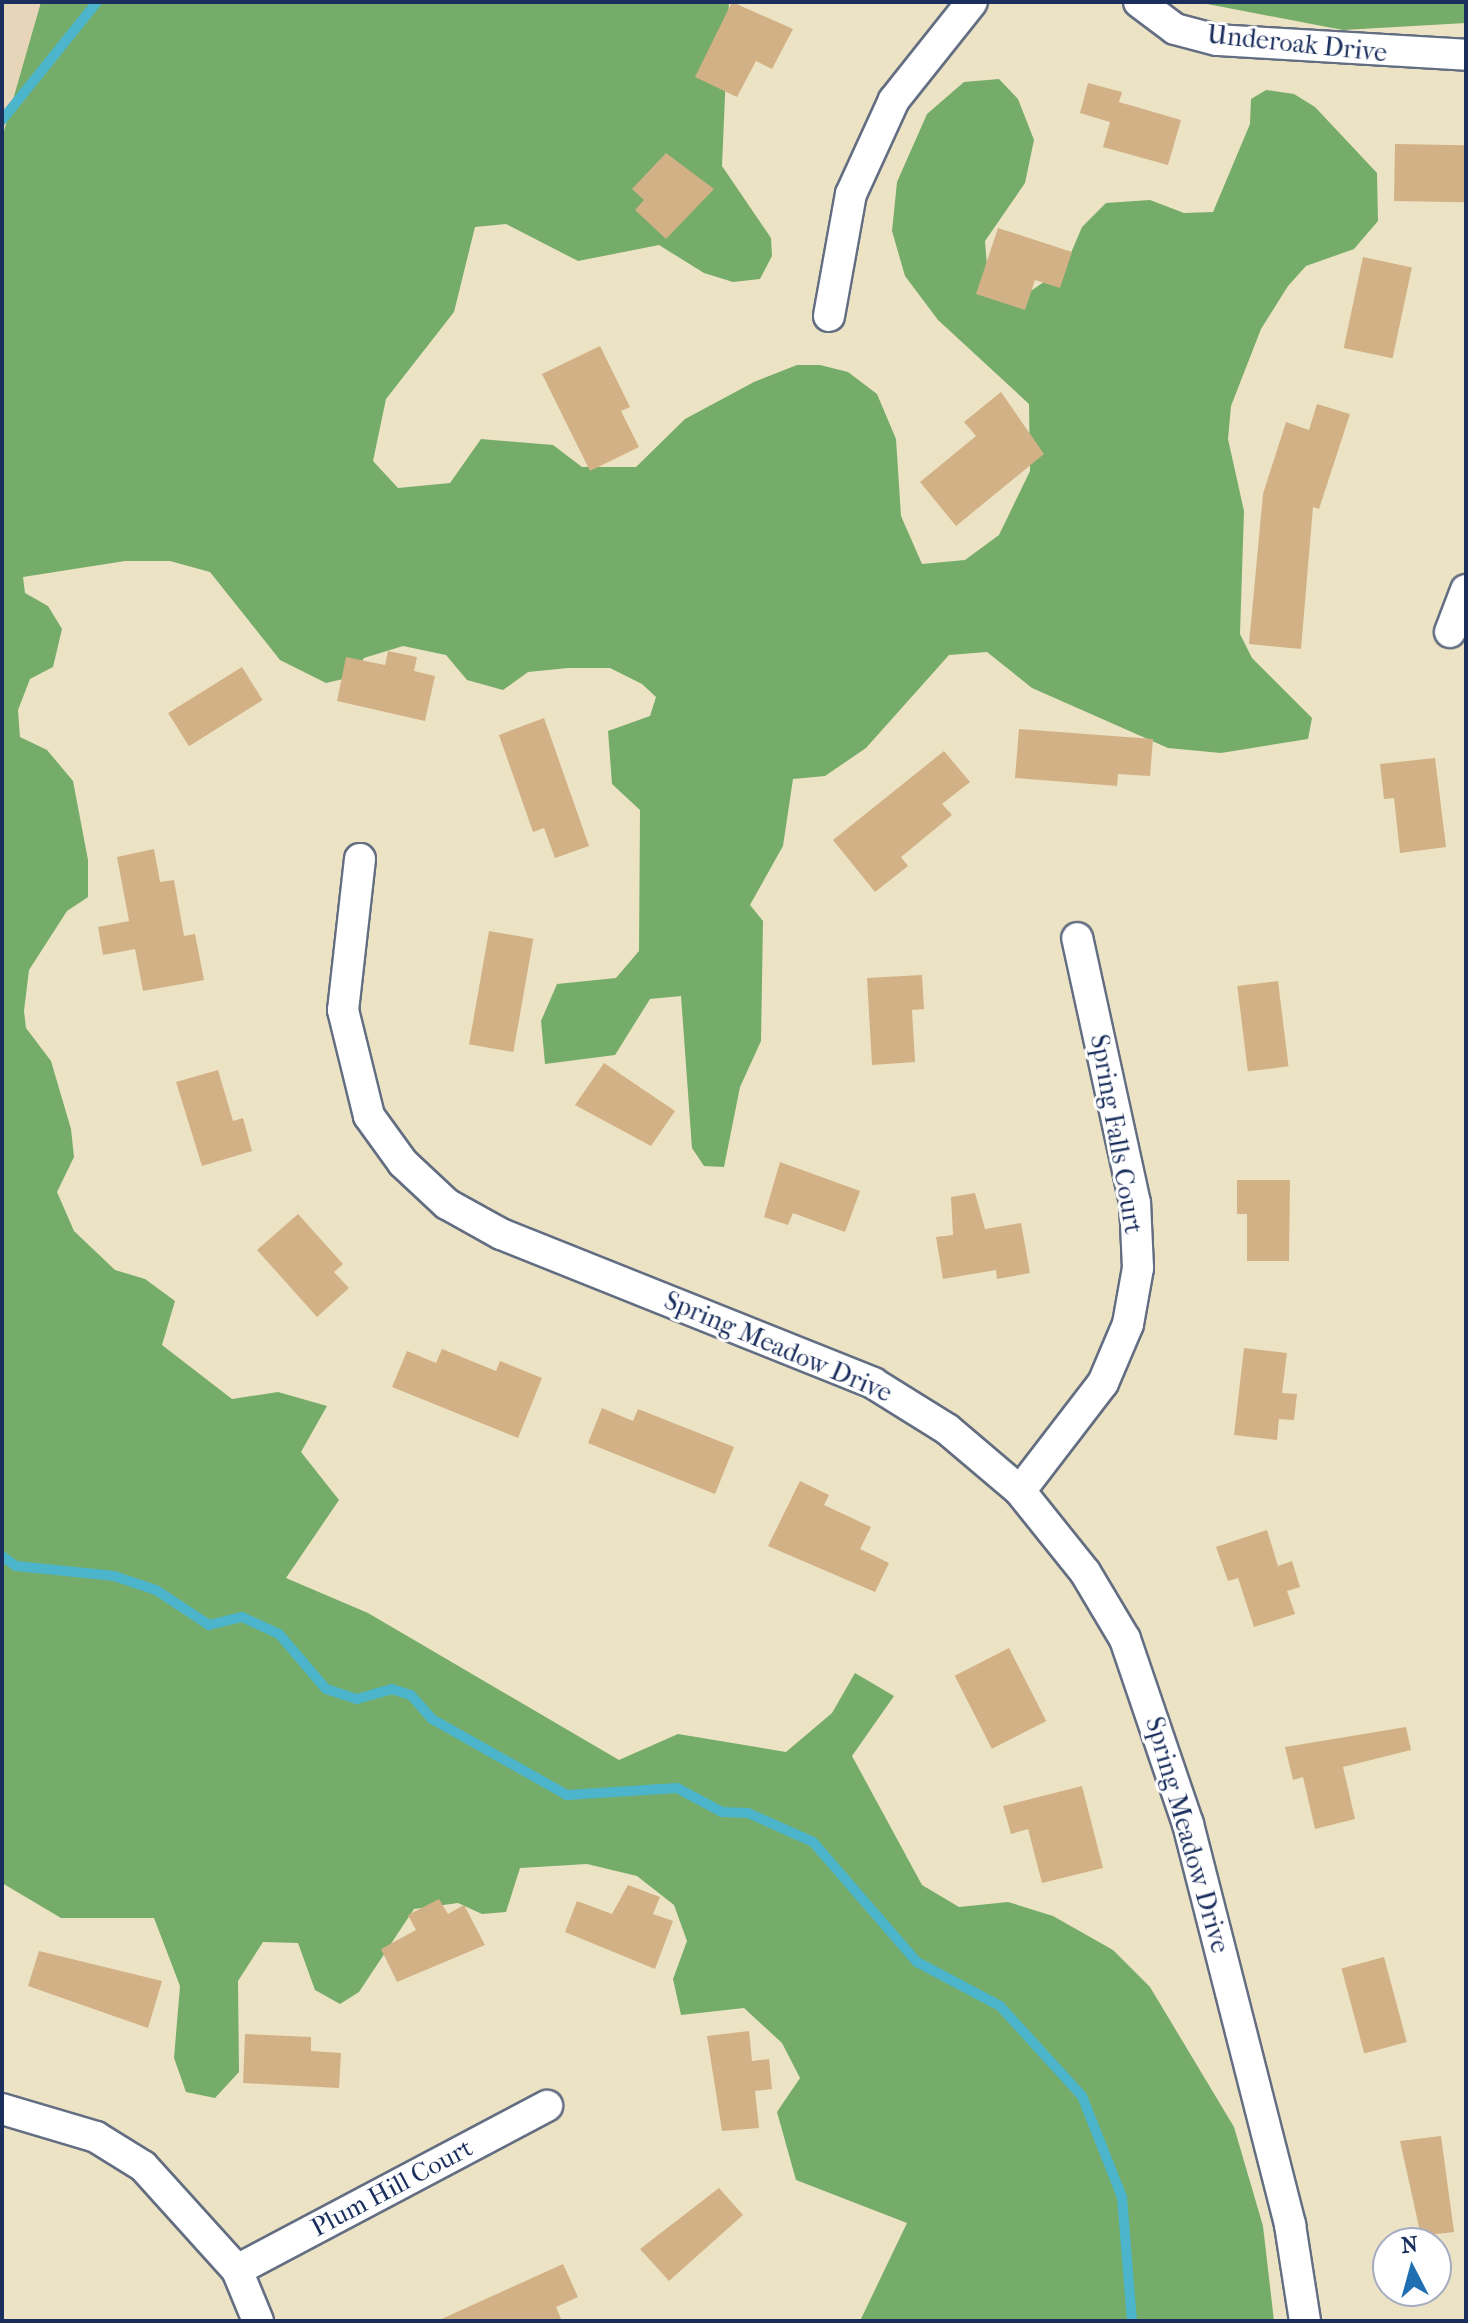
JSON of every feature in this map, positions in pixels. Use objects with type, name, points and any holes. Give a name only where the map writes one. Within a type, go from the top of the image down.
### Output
[{"type":"street","points":[[829,316],[851,194],[894,100],[972,2]]},
{"type":"street","name":"Underoak Drive","points":[[1139,2],[1175,29],[1217,40],[1466,55]]},
{"type":"street","points":[[1450,632],[1466,590]]},
{"type":"street","name":"Spring Meadow Drive","points":[[360,859],[343,1010],[369,1116],[414,1173],[447,1204],[501,1234],[873,1383],[947,1429],[1020,1491],[1085,1572],[1117,1625],[1156,1724],[1290,2225],[1305,2321]]},
{"type":"street","name":"Spring Falls Court","points":[[1020,1491],[1103,1383],[1128,1324],[1138,1268],[1135,1203],[1077,938]]},
{"type":"street","name":"Plum Hill Court","points":[[237,2270],[547,2106]]},
{"type":"street","points":[[2,2109],[96,2137],[143,2166],[237,2270],[258,2321]]},
{"type":"shaded area","points":[[2,2],[41,2],[2,138]]},
{"type":"green space","points":[[41,2],[729,2],[722,166],[771,238],[772,256],[760,279],[733,282],[704,273],[659,245],[578,261],[506,224],[475,227],[454,312],[386,399],[373,461],[398,488],[450,483],[481,439],[553,445],[582,467],[636,467],[685,419],[754,382],[797,365],[820,365],[848,372],[877,394],[896,439],[901,516],[922,564],[965,560],[999,535],[1030,471],[1029,404],[938,320],[905,276],[892,231],[897,182],[927,114],[964,82],[999,79],[1018,99],[1034,140],[1025,183],[985,241],[988,278],[1011,305],[1065,267],[1082,227],[1106,203],[1150,200],[1184,213],[1213,212],[1250,124],[1251,99],[1266,90],[1294,94],[1315,107],[1377,173],[1378,221],[1354,249],[1306,266],[1288,286],[1261,329],[1231,406],[1228,439],[1244,511],[1240,634],[1252,658],[1312,718],[1308,739],[1221,753],[1168,748],[1032,688],[987,652],[949,655],[866,748],[825,776],[793,779],[783,846],[750,905],[763,921],[761,1041],[740,1087],[724,1167],[704,1166],[692,1148],[681,996],[650,999],[615,1055],[545,1064],[541,1021],[557,984],[616,978],[639,951],[640,810],[612,784],[608,731],[650,716],[656,697],[642,684],[610,668],[568,668],[528,672],[503,690],[467,680],[446,655],[403,646],[364,658],[352,677],[326,683],[280,660],[210,572],[170,561],[125,561],[23,577],[25,593],[48,606],[62,629],[53,667],[30,679],[18,710],[20,737],[47,750],[73,781],[88,860],[88,897],[67,911],[29,970],[24,1011],[26,1028],[51,1061],[71,1129],[74,1157],[57,1192],[74,1231],[115,1270],[145,1279],[175,1301],[162,1345],[232,1399],[278,1392],[327,1406],[301,1452],[339,1500],[286,1578],[368,1613],[619,1760],[678,1734],[786,1752],[832,1713],[855,1673],[894,1696],[852,1756],[922,1885],[959,1907],[1008,1902],[1053,1916],[1113,1950],[1150,1987],[1234,2127],[1263,2226],[1274,2321],[860,2321],[907,2223],[796,2180],[777,2112],[800,2078],[782,2043],[744,2008],[681,2015],[673,1979],[687,1941],[674,1905],[637,1876],[587,1864],[520,1868],[506,1912],[482,1914],[458,1903],[414,1909],[359,1992],[340,2004],[315,1990],[298,1943],[263,1942],[238,1981],[239,2072],[215,2098],[186,2092],[174,2058],[180,1986],[154,1918],[61,1918],[2,1883],[2,138]]},
{"type":"green space","points":[[1197,2],[1466,2],[1466,23],[1343,30]]},
{"type":"building","points":[[732,2],[793,29],[772,69],[756,61],[737,97],[695,77]]},
{"type":"building","points":[[1088,83],[1122,92],[1119,102],[1181,120],[1168,165],[1103,147],[1110,122],[1080,113]]},
{"type":"building","points":[[1395,144],[1466,145],[1465,202],[1394,201]]},
{"type":"building","points":[[666,153],[714,189],[666,239],[635,210],[644,200],[632,189]]},
{"type":"building","points":[[998,228],[1072,252],[1060,288],[1035,280],[1025,310],[976,294]]},
{"type":"building","points":[[1363,257],[1412,267],[1393,358],[1344,348]]},
{"type":"building","points":[[600,346],[630,407],[621,411],[639,447],[590,471],[542,374]]},
{"type":"building","points":[[1001,392],[1044,454],[956,526],[920,482],[976,436],[964,422]]},
{"type":"building","points":[[1317,404],[1350,414],[1319,509],[1313,507],[1301,649],[1249,644],[1263,494],[1286,422],[1309,430]]},
{"type":"building","points":[[388,651],[417,657],[414,671],[435,676],[425,721],[337,701],[346,657],[385,665]]},
{"type":"building","points":[[242,667],[263,700],[189,746],[168,713]]},
{"type":"building","points":[[544,718],[589,846],[555,858],[544,828],[533,832],[499,735]]},
{"type":"building","points":[[1019,729],[1153,739],[1150,776],[1118,774],[1117,786],[1015,778]]},
{"type":"building","points":[[944,751],[970,782],[942,804],[952,815],[901,857],[908,866],[875,892],[833,840]]},
{"type":"building","points":[[1435,758],[1446,847],[1400,853],[1394,798],[1384,799],[1380,764]]},
{"type":"building","points":[[154,849],[160,882],[174,880],[184,936],[195,934],[204,980],[143,991],[135,949],[103,955],[98,927],[129,921],[117,857]]},
{"type":"building","points":[[489,931],[533,939],[513,1052],[469,1044]]},
{"type":"building","points":[[922,975],[924,1009],[912,1010],[915,1062],[872,1065],[867,978]]},
{"type":"building","points":[[1278,981],[1288,1066],[1248,1071],[1237,986]]},
{"type":"building","points":[[604,1063],[675,1111],[651,1146],[575,1105]]},
{"type":"building","points":[[218,1070],[233,1121],[243,1118],[252,1151],[202,1166],[176,1082]]},
{"type":"building","points":[[780,1162],[860,1191],[845,1232],[793,1213],[788,1225],[764,1217]]},
{"type":"building","points":[[1237,1180],[1290,1180],[1289,1261],[1247,1261],[1247,1214],[1237,1214]]},
{"type":"building","points":[[975,1193],[985,1229],[1021,1223],[1030,1273],[997,1279],[996,1270],[943,1279],[936,1237],[953,1235],[951,1197]]},
{"type":"building","points":[[298,1214],[343,1264],[334,1272],[349,1288],[317,1317],[257,1250]]},
{"type":"building","points":[[1244,1348],[1287,1353],[1282,1393],[1297,1394],[1294,1420],[1279,1419],[1277,1440],[1234,1435]]},
{"type":"building","points":[[442,1349],[496,1371],[500,1361],[542,1378],[518,1438],[392,1387],[407,1351],[436,1363]]},
{"type":"building","points":[[602,1408],[633,1421],[638,1409],[734,1447],[715,1494],[588,1443]]},
{"type":"building","points":[[800,1481],[829,1495],[824,1505],[871,1527],[860,1549],[889,1563],[875,1592],[768,1546]]},
{"type":"building","points":[[1267,1530],[1278,1566],[1292,1561],[1300,1587],[1287,1591],[1295,1614],[1254,1627],[1238,1578],[1228,1581],[1216,1547]]},
{"type":"building","points":[[1009,1648],[1046,1721],[992,1749],[955,1676]]},
{"type":"building","points":[[1406,1727],[1411,1750],[1343,1767],[1355,1819],[1315,1829],[1303,1777],[1293,1780],[1285,1747]]},
{"type":"building","points":[[1082,1786],[1103,1868],[1042,1883],[1028,1829],[1011,1834],[1003,1806]]},
{"type":"building","points":[[628,1885],[660,1897],[653,1914],[673,1921],[655,1969],[565,1932],[577,1901],[612,1914]]},
{"type":"building","points":[[439,1899],[448,1914],[464,1905],[485,1945],[397,1982],[381,1949],[416,1930],[408,1915]]},
{"type":"building","points":[[39,1951],[162,1981],[148,2028],[28,1986]]},
{"type":"building","points":[[1384,1957],[1407,2042],[1364,2053],[1341,1968]]},
{"type":"building","points":[[749,2031],[752,2061],[769,2059],[772,2089],[755,2091],[759,2128],[722,2131],[707,2036]]},
{"type":"building","points":[[245,2034],[311,2037],[311,2051],[341,2053],[339,2088],[243,2083]]},
{"type":"building","points":[[1441,2136],[1454,2232],[1452,2227],[1419,2227],[1400,2141]]},
{"type":"building","points":[[719,2188],[743,2215],[669,2281],[640,2249]]},
{"type":"building","points":[[563,2264],[578,2297],[556,2307],[562,2321],[437,2321]]},
{"type":"waterway","points":[[2,120],[97,2]]},
{"type":"waterway","points":[[2,1556],[16,1566],[114,1576],[156,1590],[209,1625],[242,1617],[279,1634],[326,1689],[357,1699],[392,1689],[411,1695],[432,1719],[567,1795],[677,1788],[722,1812],[748,1813],[813,1842],[917,1962],[1000,2006],[1082,2096],[1122,2197],[1132,2321]]}]
